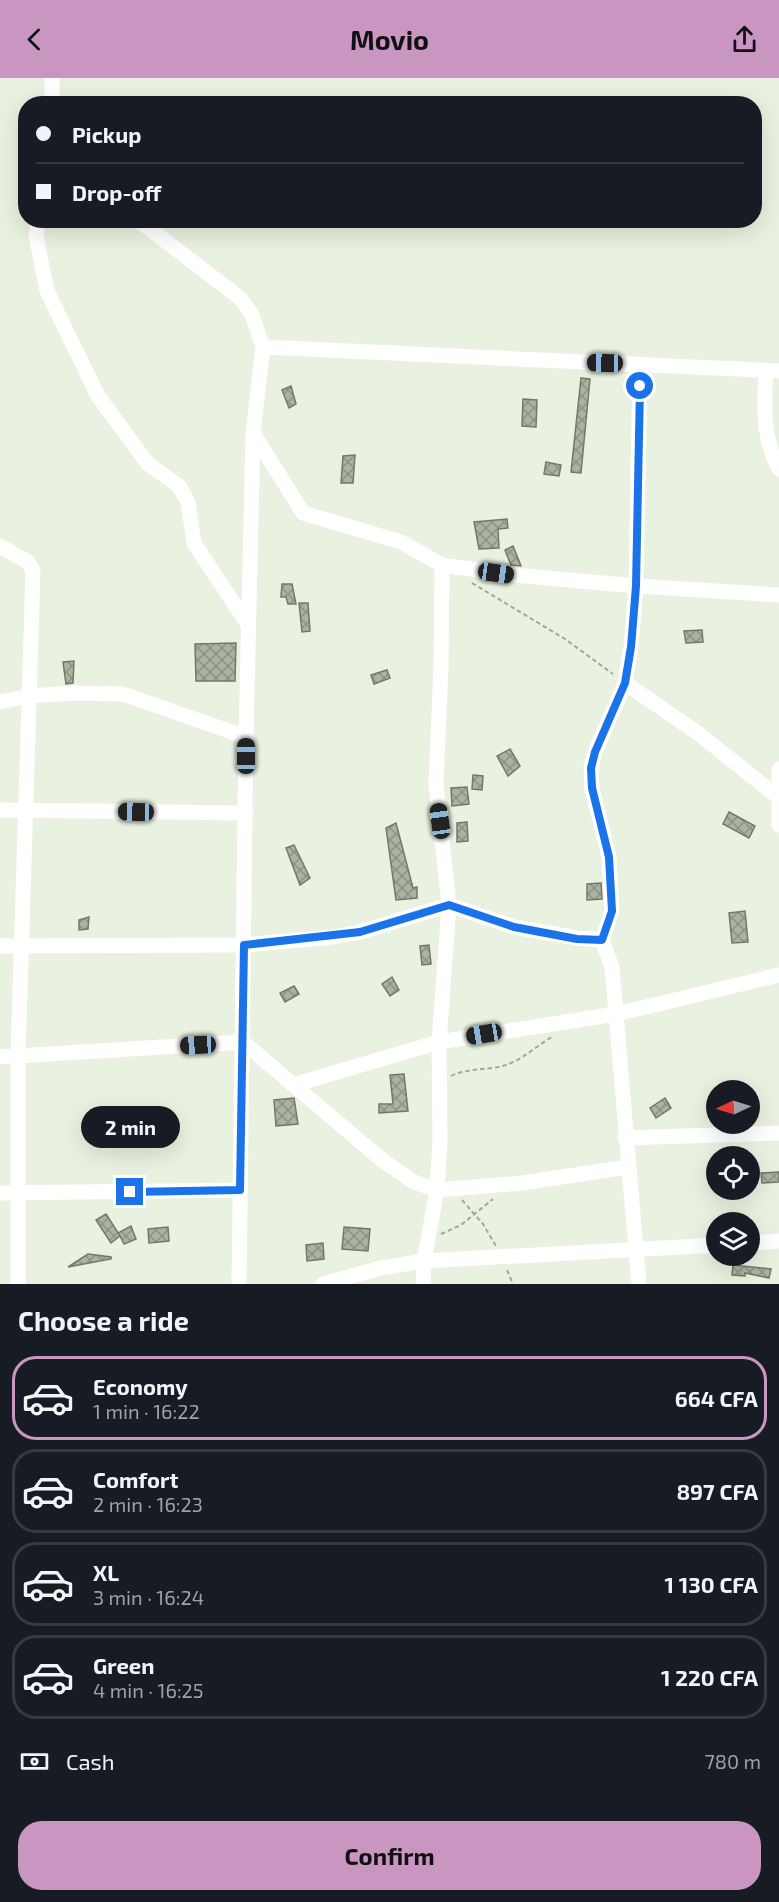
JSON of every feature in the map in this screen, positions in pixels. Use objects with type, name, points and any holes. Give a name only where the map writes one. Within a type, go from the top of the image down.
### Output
[{"type":"street","points":[[52,78],[52,96]]},
{"type":"street","points":[[37,228],[36,236],[47,291],[98,396],[148,464],[179,486],[188,502],[194,543],[199,554],[249,625]]},
{"type":"street","points":[[148,228],[240,298],[252,315],[262,347],[253,433],[246,737],[239,1284]]},
{"type":"street","points":[[262,347],[772,371],[764,418],[767,441],[779,469]]},
{"type":"street","points":[[639,1284],[612,967],[602,940],[612,911],[609,857],[592,788],[591,768],[595,752],[625,683],[636,586],[640,364]]},
{"type":"street","points":[[253,433],[303,513],[400,542],[442,565],[514,575],[636,586],[779,595]]},
{"type":"street","points":[[0,546],[28,562],[33,571],[18,1056],[18,1284]]},
{"type":"street","points":[[423,1284],[424,1261],[437,1190],[440,1141],[439,1042],[449,905],[436,784],[442,565]]},
{"type":"street","points":[[625,683],[699,734],[778,797]]},
{"type":"street","points":[[0,702],[29,696],[75,693],[123,694],[246,737]]},
{"type":"street","points":[[779,769],[779,825]]},
{"type":"street","points":[[0,810],[246,813]]},
{"type":"street","points":[[0,946],[244,945],[360,932],[449,905],[514,927],[577,939],[602,940]]},
{"type":"street","points":[[293,1085],[439,1042],[616,1014],[779,975]]},
{"type":"street","points":[[0,1057],[243,1042],[382,1160],[414,1182],[437,1190],[522,1183],[628,1167]]},
{"type":"street","points":[[625,1138],[779,1133]]},
{"type":"street","points":[[0,1193],[240,1190]]},
{"type":"street","points":[[760,1242],[779,1241]]},
{"type":"street","points":[[322,1284],[381,1268],[424,1261],[706,1246]]},
{"type":"path","points":[[471,583],[565,639],[625,683]]},
{"type":"path","points":[[450,1076],[466,1069],[492,1069],[511,1063],[555,1036]]},
{"type":"path","points":[[453,1189],[493,1238],[501,1257]]},
{"type":"path","points":[[428,1241],[461,1225],[495,1197]]},
{"type":"building","points":[[581,378],[590,379],[581,473],[571,472]]},
{"type":"building","points":[[291,386],[296,404],[289,408],[282,390]]},
{"type":"building","points":[[523,399],[537,400],[536,427],[522,426]]},
{"type":"building","points":[[355,455],[353,483],[341,483],[343,456]]},
{"type":"building","points":[[546,462],[561,465],[559,476],[544,474]]},
{"type":"building","points":[[507,519],[508,528],[498,529],[499,548],[479,549],[474,522]]},
{"type":"building","points":[[513,546],[521,566],[511,565],[505,550]]},
{"type":"building","points":[[282,584],[292,584],[296,604],[288,604],[286,597],[281,597]]},
{"type":"building","points":[[299,603],[308,603],[310,631],[302,632]]},
{"type":"building","points":[[702,630],[703,642],[686,643],[684,631]]},
{"type":"building","points":[[236,643],[235,681],[196,681],[195,644]]},
{"type":"building","points":[[74,661],[73,683],[66,684],[63,662]]},
{"type":"building","points":[[387,670],[390,678],[374,684],[371,675]]},
{"type":"building","points":[[510,749],[520,766],[508,776],[497,756]]},
{"type":"building","points":[[473,775],[483,776],[482,790],[472,789]]},
{"type":"building","points":[[467,787],[469,804],[452,806],[451,788]]},
{"type":"building","points":[[729,812],[755,826],[749,838],[723,824]]},
{"type":"building","points":[[467,822],[468,841],[457,842],[457,823]]},
{"type":"building","points":[[396,823],[413,888],[417,887],[417,898],[396,900],[386,828]]},
{"type":"building","points":[[294,845],[310,878],[300,885],[286,848]]},
{"type":"building","points":[[601,883],[602,899],[587,900],[587,884]]},
{"type":"building","points":[[745,911],[748,942],[732,943],[729,913]]},
{"type":"building","points":[[89,917],[88,929],[79,930],[79,920]]},
{"type":"building","points":[[429,945],[431,964],[422,965],[420,946]]},
{"type":"building","points":[[392,977],[399,990],[390,996],[382,984]]},
{"type":"building","points":[[294,986],[299,994],[285,1002],[280,993]]},
{"type":"building","points":[[404,1074],[408,1111],[379,1113],[379,1104],[393,1104],[390,1075]]},
{"type":"building","points":[[294,1098],[298,1124],[276,1126],[274,1100]]},
{"type":"building","points":[[665,1098],[671,1108],[656,1118],[650,1108]]},
{"type":"building","points":[[779,1172],[779,1182],[762,1183],[761,1173]]},
{"type":"building","points":[[106,1214],[118,1233],[131,1226],[136,1239],[124,1244],[120,1236],[111,1243],[96,1220]]},
{"type":"building","points":[[168,1227],[169,1241],[149,1243],[148,1229]]},
{"type":"building","points":[[344,1227],[370,1229],[368,1251],[342,1249]]},
{"type":"building","points":[[323,1243],[324,1259],[307,1261],[306,1245]]},
{"type":"building","points":[[88,1254],[111,1257],[111,1259],[68,1267]]},
{"type":"building","points":[[733,1266],[771,1269],[769,1278],[745,1273],[745,1276],[732,1275]]},
{"type":"route","points":[[130,1192],[240,1190],[244,945],[333,937],[360,932],[449,905],[481,918],[514,927],[577,939],[602,940],[612,911],[609,857],[592,788],[591,768],[595,752],[625,683],[631,647],[636,586],[640,386]]}]
